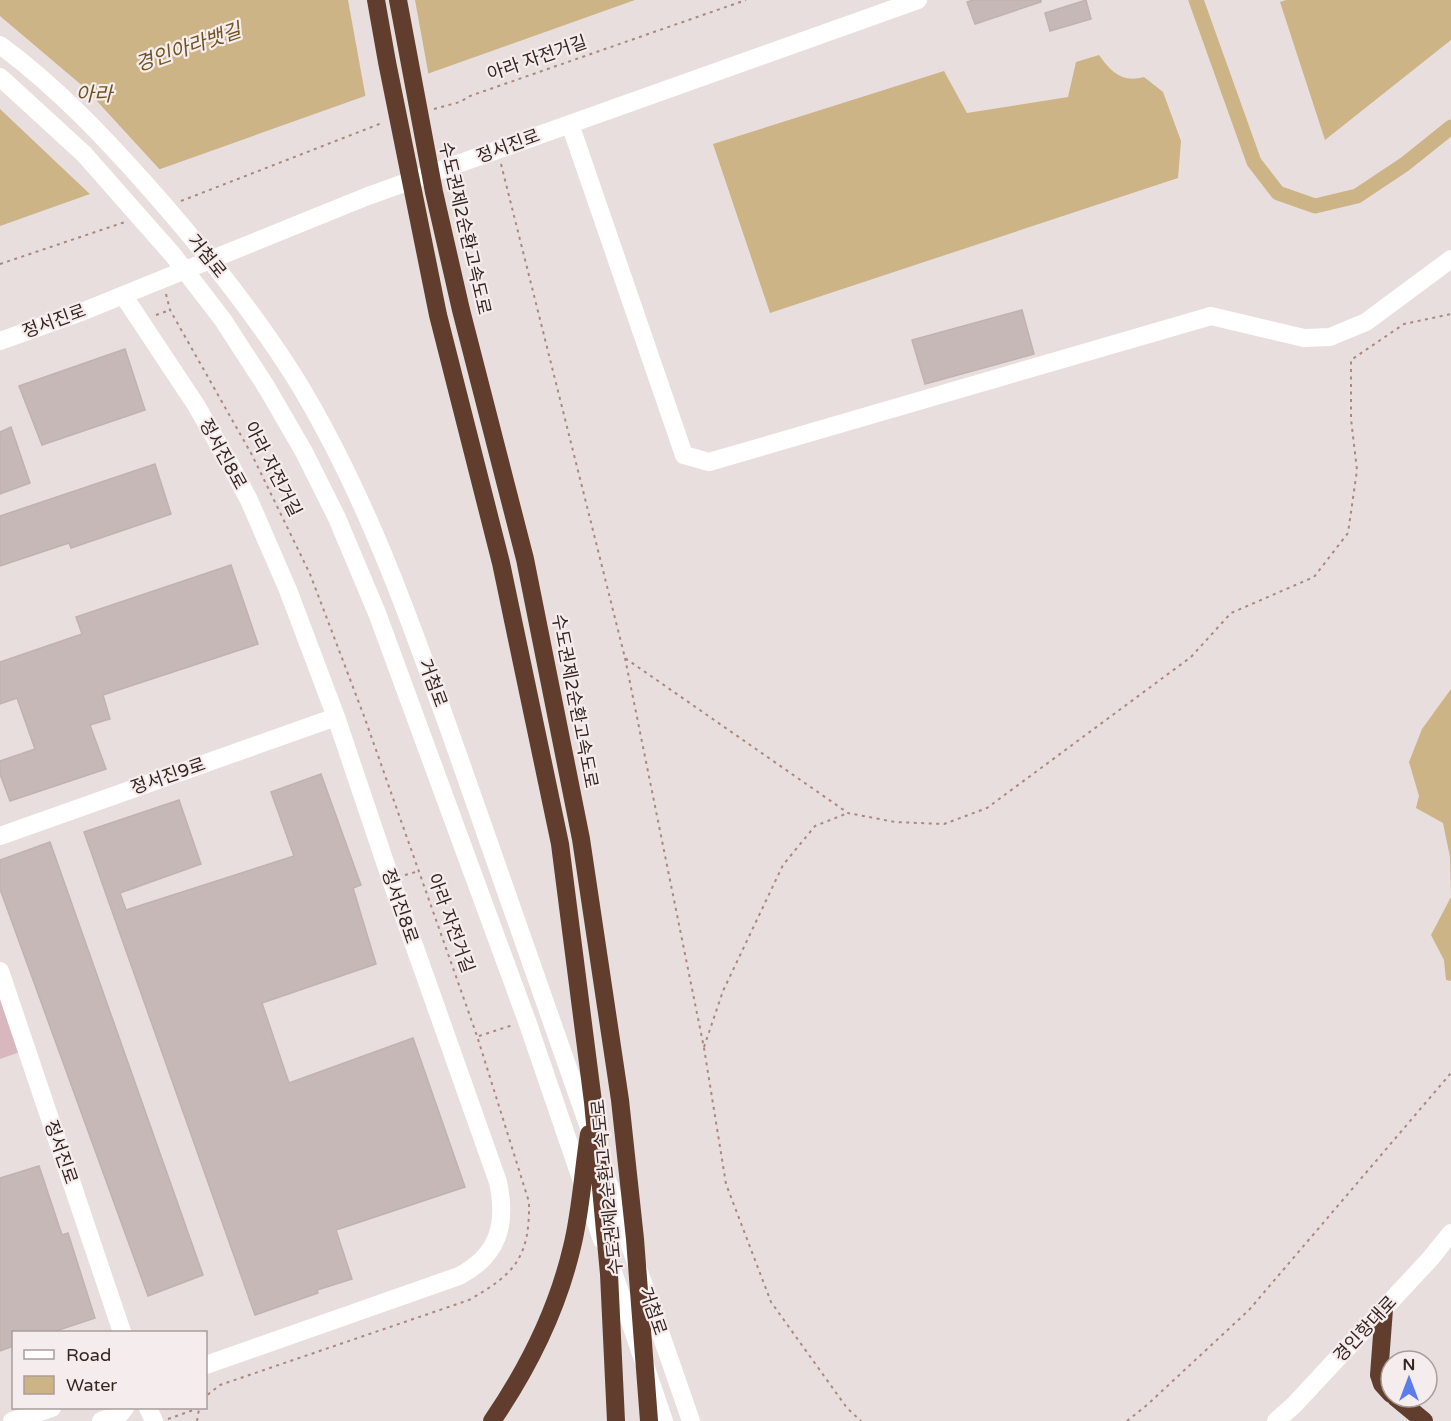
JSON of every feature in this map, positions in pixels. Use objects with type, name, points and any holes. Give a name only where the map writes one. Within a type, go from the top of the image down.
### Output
[{"type":"highway","name":"수도권제2순환고속도로","points":[[376,0],[438,315],[501,563],[560,844],[593,1102],[609,1274],[616,1421]]},
{"type":"highway","name":"수도권제2순환고속도로","points":[[398,0],[434,192],[461,310],[525,559],[581,839],[620,1100],[649,1421]]},
{"type":"highway","points":[[492,1421],[515,1387],[541,1339],[558,1298],[573,1245],[593,1102]]},
{"type":"highway","points":[[1381,1349],[1384,1309]]},
{"type":"highway","points":[[1410,1409],[1424,1421]]},
{"type":"street","name":"정서진로","points":[[0,341],[123,295],[368,196],[918,0]]},
{"type":"street","name":"거첨로","points":[[0,45],[21,61],[110,143],[187,231],[247,306],[295,378],[334,448],[402,602],[493,852],[691,1421]]},
{"type":"street","name":"거첨로","points":[[0,77],[84,154],[173,255],[223,320],[267,388],[304,452],[337,518],[377,613],[528,1021],[663,1421]]},
{"type":"street","points":[[570,124],[684,455],[709,462],[1211,316],[1304,339],[1330,337],[1366,322],[1451,259]]},
{"type":"street","name":"정서진8로","points":[[123,295],[196,405],[249,500],[288,590],[336,717],[498,1182],[502,1202],[499,1233],[486,1258],[475,1268],[459,1276],[207,1365]]},
{"type":"street","name":"정서진9로","points":[[0,836],[336,717]]},
{"type":"street","name":"정서진로","points":[[0,971],[122,1331]]},
{"type":"street","name":"경인항대로","points":[[1276,1421],[1294,1405],[1384,1309],[1451,1233]]},
{"type":"street","points":[[12,1421],[46,1409]]},
{"type":"street","points":[[101,1421],[120,1414],[124,1409]]},
{"type":"path","name":"아라 자전거길","points":[[434,109],[460,102],[470,96],[746,0]]},
{"type":"path","points":[[182,201],[384,123]]},
{"type":"path","points":[[497,150],[625,658],[704,1048],[726,1184],[771,1302],[847,1408],[861,1421]]},
{"type":"path","points":[[0,264],[128,221]]},
{"type":"path","name":"아라 자전거길","points":[[165,290],[170,310],[252,455],[310,574],[364,716],[477,1036],[529,1202],[530,1229],[522,1252],[509,1273],[492,1287],[469,1300],[220,1385],[207,1395]]},
{"type":"path","points":[[625,658],[848,813],[894,822],[944,824],[987,808],[1191,657],[1231,613],[1314,577],[1348,533],[1357,470],[1351,418],[1351,360],[1404,324],[1451,314]]},
{"type":"path","points":[[704,1048],[723,991],[783,865],[815,826],[848,813]]},
{"type":"path","points":[[477,1036],[528,1021]]},
{"type":"path","points":[[1127,1421],[1249,1310],[1451,1074]]},
{"type":"path","points":[[161,1421],[196,1409]]},
{"type":"shaded area","points":[[0,992],[20,1052],[0,1059]]},
{"type":"water","name":"아라","points":[[0,0],[635,0],[0,226]]},
{"type":"water","points":[[1286,0],[1451,0],[1451,40],[1325,140],[1280,2]]},
{"type":"water","points":[[1099,55],[1118,75],[1129,78],[1144,77],[1163,92],[1181,141],[1178,178],[770,313],[713,144],[944,71],[967,113],[1068,97],[1076,62]]},
{"type":"water","points":[[1451,689],[1451,897],[1450,857],[1443,823],[1416,808],[1419,796],[1409,762],[1422,729]]},
{"type":"water","points":[[1451,897],[1451,981],[1446,980],[1444,960],[1431,935]]},
{"type":"pier","points":[[348,0],[415,0],[429,77],[366,99]]},
{"type":"pier","points":[[0,16],[85,88],[162,172],[93,197],[0,109]]},
{"type":"building","points":[[973,0],[1041,0],[1041,2],[975,24],[967,2]]},
{"type":"building","points":[[1086,0],[1091,19],[1050,31],[1045,13]]},
{"type":"building","points":[[1022,310],[1034,354],[925,384],[912,340]]},
{"type":"building","points":[[125,349],[145,410],[42,445],[19,386]]},
{"type":"building","points":[[11,427],[30,483],[0,494],[0,432]]},
{"type":"building","points":[[155,464],[171,514],[71,548],[69,543],[0,566],[0,516]]},
{"type":"building","points":[[231,565],[258,644],[103,695],[110,719],[90,725],[106,769],[10,801],[0,774],[0,761],[35,749],[17,698],[0,704],[0,662],[82,634],[76,617]]},
{"type":"building","points":[[321,774],[361,885],[353,888],[376,964],[262,1003],[289,1083],[413,1038],[465,1187],[336,1230],[352,1279],[317,1290],[318,1293],[255,1315],[84,832],[179,800],[201,864],[120,893],[126,910],[294,856],[271,792]]},
{"type":"building","points":[[50,842],[203,1275],[148,1296],[0,889],[0,860]]},
{"type":"building","points":[[39,1166],[62,1235],[68,1233],[95,1318],[56,1331],[12,1331],[12,1347],[0,1351],[0,1178]]},
{"type":"waterway","points":[[1196,0],[1254,162],[1278,193],[1315,206],[1357,196],[1405,164],[1451,127]]},
{"type":"water label","name":"경인아라뱃길","points":[[188,47]]}]
